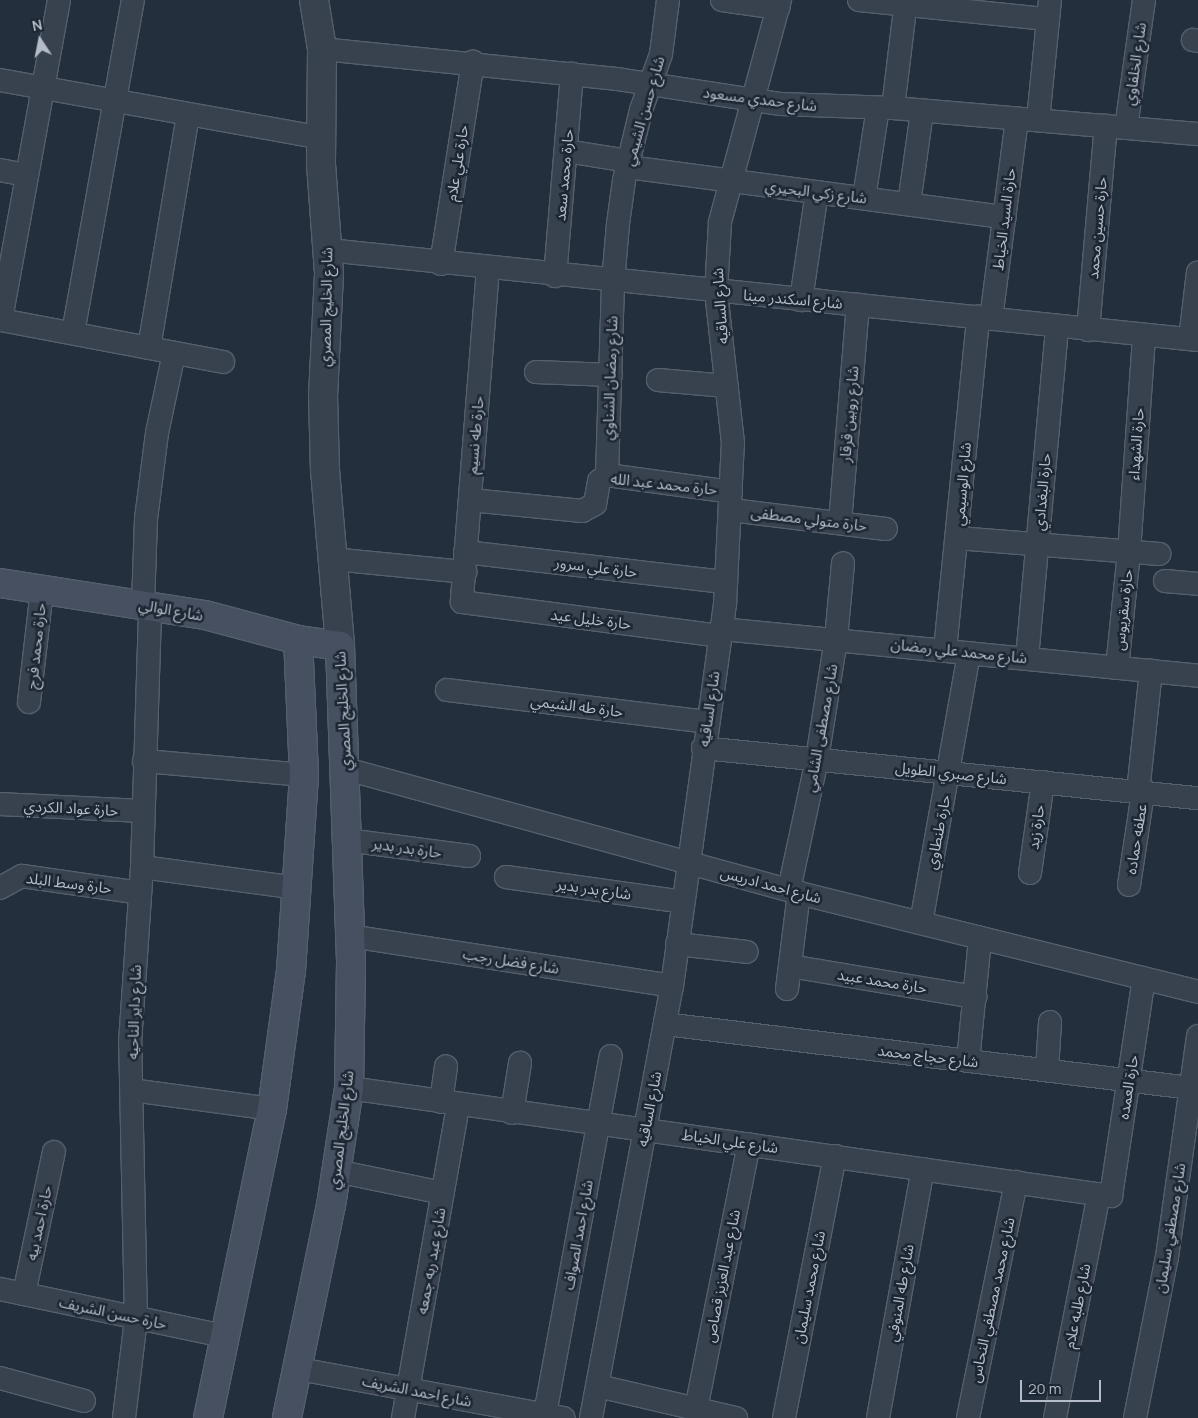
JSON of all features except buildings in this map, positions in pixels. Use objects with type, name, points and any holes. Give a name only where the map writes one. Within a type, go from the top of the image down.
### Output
[{"type":"main road","name":"شارع الوالي","points":[[0,583],[146,605],[235,622],[298,640],[340,646]]},
{"type":"main road","points":[[208,1418],[227,1337],[272,1109],[291,971],[304,775],[298,640]]},
{"type":"main road","name":"شارع الخليج المصري","points":[[287,1418],[299,1369],[336,1171],[349,1088],[350,936],[346,840],[346,769],[340,646]]},
{"type":"street","points":[[59,0],[26,175],[5,258],[1,320],[223,362]]},
{"type":"street","points":[[73,333],[132,0]]},
{"type":"street","name":"شارع الخليج المصري","points":[[314,0],[322,49],[321,138],[328,250],[323,395],[325,470],[340,646]]},
{"type":"street","name":"شارع حسن الشيمي","points":[[613,282],[628,164],[641,110],[652,84],[661,54],[668,0]]},
{"type":"street","points":[[722,0],[779,4]]},
{"type":"street","points":[[860,0],[1049,9]]},
{"type":"street","name":"شارع الخلفاوي","points":[[1116,127],[1144,0]]},
{"type":"street","points":[[864,198],[886,108],[906,2]]},
{"type":"street","name":"شارع الساقيه","points":[[591,1418],[672,986],[690,864],[703,748],[726,582],[733,443],[716,292],[720,222],[779,4]]},
{"type":"street","name":"حارة السيد الخياط","points":[[985,318],[1049,9]]},
{"type":"street","name":"شارع حمدي مسعود","points":[[322,49],[473,62],[652,84],[753,100],[922,110],[1198,134]]},
{"type":"street","name":"حارة علي علام","points":[[441,264],[473,62]]},
{"type":"street","name":"حارة محمد سعد","points":[[556,276],[572,74]]},
{"type":"street","points":[[0,80],[188,116],[321,138]]},
{"type":"street","points":[[909,204],[922,110]]},
{"type":"street","points":[[149,348],[188,116]]},
{"type":"street","name":"حارة حسين محمد","points":[[1088,330],[1116,127]]},
{"type":"street","name":"شارع زكي البحيري","points":[[566,151],[628,164],[731,181],[1005,217]]},
{"type":"street","points":[[0,170],[26,175]]},
{"type":"street","points":[[801,300],[817,192]]},
{"type":"street","name":"شارع اسكندر مينا","points":[[328,250],[613,282],[1194,340]]},
{"type":"street","name":"حارة طه نسيم","points":[[462,602],[488,268]]},
{"type":"street","points":[[1194,340],[1198,272]]},
{"type":"street","name":"شارع رمضان الشناوي","points":[[607,475],[613,282]]},
{"type":"street","name":"شارع روبين قرقار","points":[[840,523],[858,305]]},
{"type":"street","name":"شارع الوسيمي","points":[[945,650],[985,318]]},
{"type":"street","name":"حارة البغدادي","points":[[1027,658],[1057,326]]},
{"type":"street","name":"حارة الشهداء","points":[[1129,552],[1144,336]]},
{"type":"street","name":"شارع داير الناحيه","points":[[124,1418],[136,1319],[130,1043],[142,867],[146,519],[154,452],[174,353]]},
{"type":"street","points":[[536,372],[611,375]]},
{"type":"street","points":[[658,380],[727,386]]},
{"type":"street","name":"حارة محمد عبد الله","points":[[470,500],[582,511],[596,504],[599,481],[607,475],[731,501]]},
{"type":"street","name":"حارة متولي مصطفى","points":[[731,501],[840,523],[886,529]]},
{"type":"street","points":[[957,538],[1159,554]]},
{"type":"street","name":"حارة سقريوس","points":[[1117,668],[1129,552]]},
{"type":"street","name":"حارة علي سرور","points":[[332,558],[465,562],[726,582]]},
{"type":"street","name":"شارع مصطفى الشامي","points":[[787,989],[794,892],[836,639],[843,563]]},
{"type":"street","points":[[1165,581],[1198,584]]},
{"type":"street","name":"حارة محمد فرج","points":[[30,702],[42,589]]},
{"type":"street","name":"حارة خليل عيد","points":[[462,602],[720,633]]},
{"type":"street","name":"شارع محمد علي رمضان","points":[[720,633],[836,639],[1198,676]]},
{"type":"street","name":"حارة طنطاوي","points":[[921,923],[950,773],[969,653]]},
{"type":"street","name":"عطفه حماده","points":[[1129,885],[1141,792],[1151,671]]},
{"type":"street","name":"حارة طه الشيمي","points":[[447,690],[708,722]]},
{"type":"street","name":"شارع صبري الطويل","points":[[703,748],[1198,798]]},
{"type":"street","points":[[144,761],[304,775]]},
{"type":"street","name":"شارع احمد ادريس","points":[[346,769],[794,892],[1198,992]]},
{"type":"street","name":"حارة زيد","points":[[1030,873],[1043,782]]},
{"type":"street","name":"حارة عواد الكردي","points":[[0,804],[142,811]]},
{"type":"street","name":"حارة بدر بدير","points":[[346,840],[468,856]]},
{"type":"street","points":[[142,867],[297,888]]},
{"type":"street","name":"حارة وسط البلد","points":[[0,888],[22,876],[140,893]]},
{"type":"street","name":"شارع بدر بدير","points":[[506,876],[683,902]]},
{"type":"street","name":"شارع فضل رجب","points":[[350,936],[672,986]]},
{"type":"street","points":[[968,1060],[980,938]]},
{"type":"street","points":[[677,944],[747,952]]},
{"type":"street","name":"حارة محمد عبيد","points":[[790,966],[975,997]]},
{"type":"street","name":"حارة العمده","points":[[1105,1195],[1129,1080],[1144,978]]},
{"type":"street","points":[[1046,1070],[1050,1022]]},
{"type":"street","name":"شارع حجاج محمد","points":[[665,1024],[1191,1088]]},
{"type":"street","name":"شارع مصطفي سليمان","points":[[1135,1418],[1166,1257],[1198,1036]]},
{"type":"street","name":"شارع احمد الصواف","points":[[554,1416],[598,1124],[611,1056]]},
{"type":"street","points":[[512,1113],[520,1063]]},
{"type":"street","name":"شارع عبد ربه جمعه","points":[[403,1418],[443,1193],[449,1103],[446,1066]]},
{"type":"street","name":"شارع علي الخياط","points":[[349,1088],[512,1113],[749,1144],[1105,1195]]},
{"type":"street","points":[[132,1090],[272,1109]]},
{"type":"street","name":"شارع عبد العزيز قصاص","points":[[696,1409],[749,1144]]},
{"type":"street","name":"حارة احمد بيه","points":[[24,1294],[54,1152]]},
{"type":"street","name":"شارع محمد سليمان","points":[[784,1418],[835,1156]]},
{"type":"street","name":"شارع طه المنوفي","points":[[878,1418],[923,1169]]},
{"type":"street","points":[[336,1171],[443,1193]]},
{"type":"street","name":"شارع محمد مصطفي النحاس","points":[[968,1418],[1016,1182]]},
{"type":"street","name":"شارع طلبه علام","points":[[1055,1418],[1105,1195]]},
{"type":"street","name":"حارة حسن الشريف","points":[[0,1289],[227,1337]]},
{"type":"street","name":"شارع احمد الشريف","points":[[299,1369],[409,1389],[502,1413],[554,1416]]},
{"type":"street","points":[[0,1378],[84,1401]]},
{"type":"street","points":[[598,1386],[733,1418]]}]
